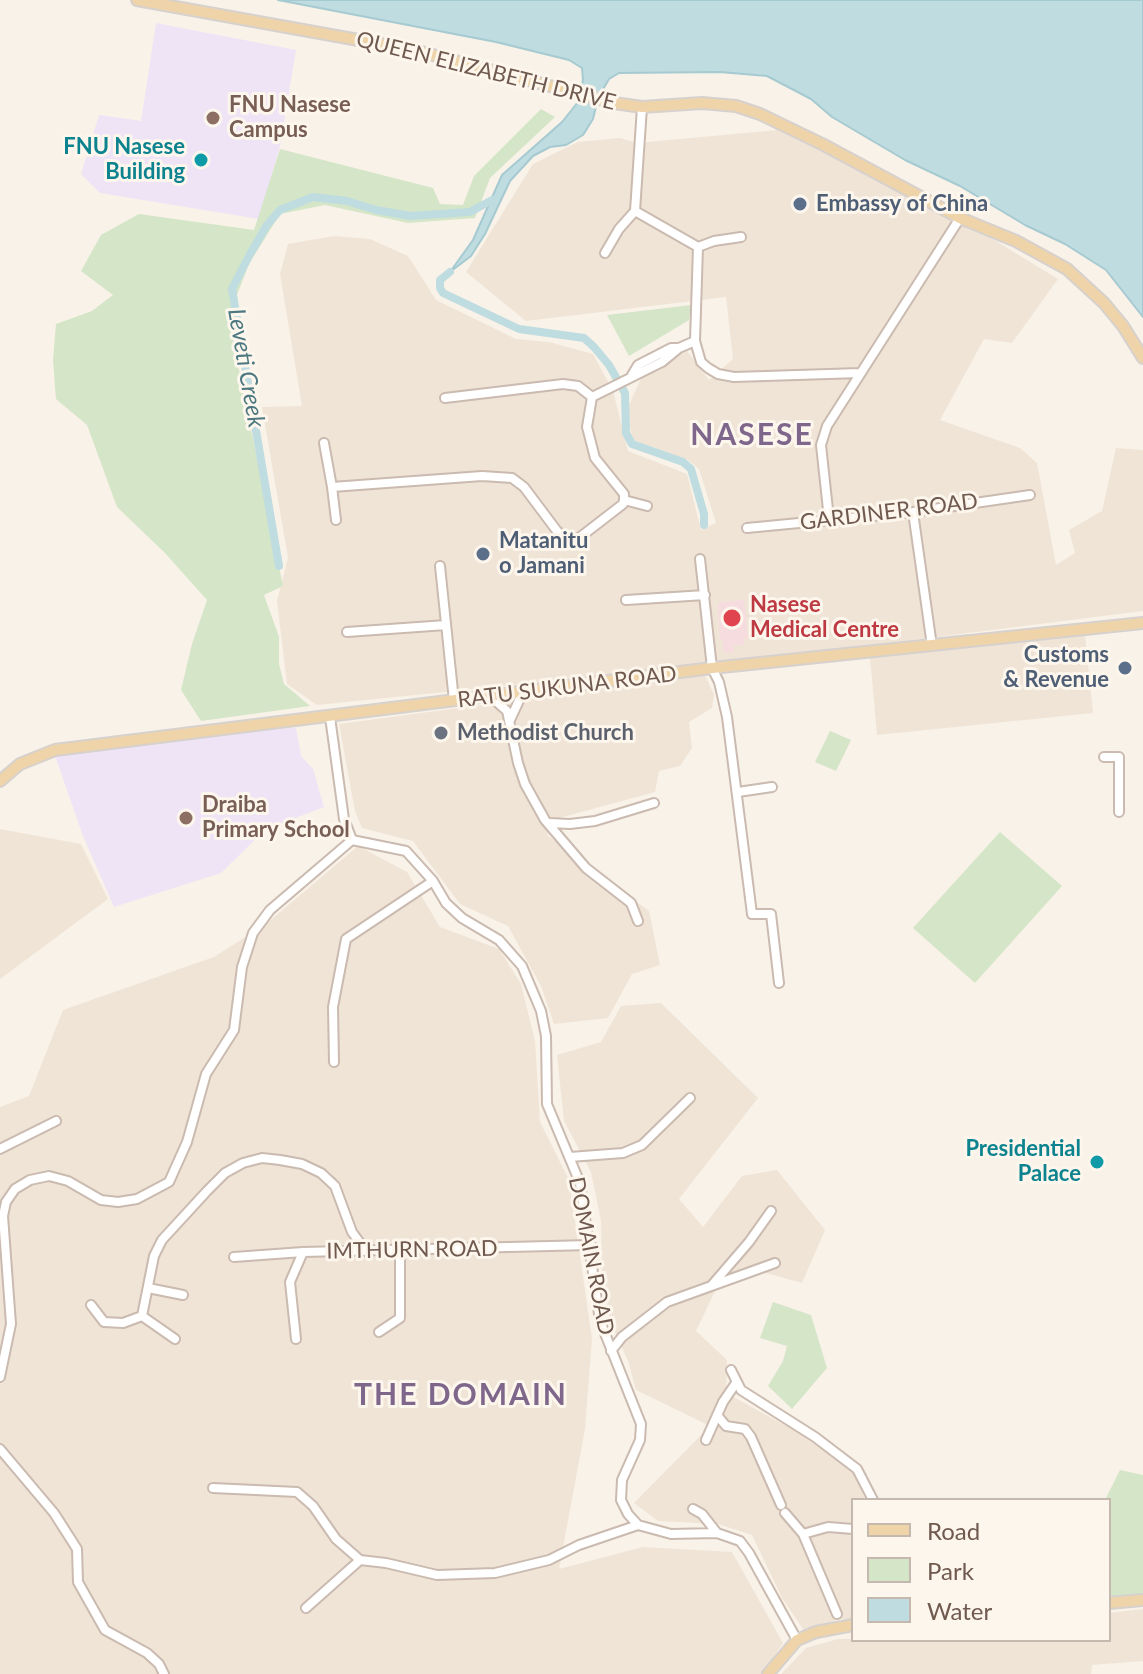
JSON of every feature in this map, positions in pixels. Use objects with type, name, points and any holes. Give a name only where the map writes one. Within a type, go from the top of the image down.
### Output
[{"type":"main road","name":"QUEEN ELIZABETH DRIVE","points":[[137,0],[414,50],[600,100],[642,107],[702,103],[736,106],[760,114],[960,218],[1016,241],[1067,269],[1104,303],[1143,358]]},
{"type":"main road","name":"RATU SUKUNA ROAD","points":[[0,781],[20,764],[55,750],[712,668],[1143,623]]},
{"type":"main road","points":[[1111,1603],[1143,1600]]},
{"type":"main road","points":[[768,1674],[797,1640],[816,1632],[851,1625]]},
{"type":"street","points":[[605,253],[619,229],[635,211],[642,107]]},
{"type":"street","points":[[635,211],[698,247]]},
{"type":"street","points":[[829,519],[821,445],[827,426],[960,218]]},
{"type":"street","points":[[698,247],[741,237]]},
{"type":"street","points":[[698,247],[695,341],[701,362],[718,374],[751,377],[860,373]]},
{"type":"street","points":[[592,397],[632,375],[638,365],[671,348],[695,341]]},
{"type":"street","points":[[445,398],[563,384],[578,386],[592,397]]},
{"type":"street","points":[[332,487],[482,476],[512,478],[524,487],[557,531],[567,539],[579,538],[623,504],[624,500],[624,494],[595,458],[587,427],[592,397]]},
{"type":"street","points":[[324,443],[336,520]]},
{"type":"street","name":"GARDINER ROAD","points":[[747,528],[913,512],[1030,495]]},
{"type":"street","points":[[624,500],[647,506]]},
{"type":"street","points":[[913,512],[932,646]]},
{"type":"street","points":[[700,559],[712,668],[719,682],[727,717],[752,914],[771,914],[779,983]]},
{"type":"street","points":[[440,566],[454,701]]},
{"type":"street","points":[[626,600],[705,595]]},
{"type":"street","points":[[347,632],[446,625]]},
{"type":"street","points":[[510,720],[523,692]]},
{"type":"street","points":[[490,696],[507,711],[525,784],[545,820],[586,868],[631,903],[638,921]]},
{"type":"street","points":[[0,1377],[11,1324],[3,1239],[6,1202],[15,1189],[30,1180],[49,1176],[68,1181],[101,1200],[118,1202],[137,1199],[169,1182],[187,1142],[206,1074],[234,1030],[242,967],[253,933],[270,910],[352,840],[344,819],[330,717]]},
{"type":"street","points":[[1104,757],[1119,757],[1119,812]]},
{"type":"street","points":[[738,792],[772,787]]},
{"type":"street","points":[[550,823],[595,821],[654,803]]},
{"type":"street","name":"DOMAIN ROAD","points":[[352,840],[406,851],[433,881],[446,903],[462,918],[499,940],[522,966],[541,1011],[546,1036],[547,1104],[580,1183],[600,1321],[641,1424],[640,1440],[622,1480],[621,1500],[638,1525]]},
{"type":"street","points":[[334,1062],[333,1007],[346,939],[433,881]]},
{"type":"street","points":[[570,1157],[623,1153],[642,1145],[690,1098]]},
{"type":"street","points":[[0,1149],[56,1121]]},
{"type":"street","points":[[142,1316],[154,1256],[162,1240],[225,1173],[243,1163],[262,1158],[302,1164],[321,1173],[335,1186],[352,1232],[366,1251]]},
{"type":"street","points":[[711,1286],[771,1211]]},
{"type":"street","name":"IMTHURN ROAD","points":[[234,1257],[303,1252],[591,1245]]},
{"type":"street","points":[[379,1332],[400,1318],[400,1251]]},
{"type":"street","points":[[296,1339],[290,1282],[303,1252]]},
{"type":"street","points":[[611,1351],[622,1337],[667,1302],[775,1263]]},
{"type":"street","points":[[148,1288],[183,1295]]},
{"type":"street","points":[[91,1305],[104,1322],[123,1323],[142,1316]]},
{"type":"street","points":[[142,1316],[175,1339]]},
{"type":"street","points":[[731,1370],[741,1390],[857,1469],[872,1498]]},
{"type":"street","points":[[706,1440],[736,1383]]},
{"type":"street","points":[[717,1415],[726,1426],[745,1429],[751,1437],[783,1509],[803,1534],[837,1614]]},
{"type":"street","points":[[0,1449],[54,1513],[77,1549],[78,1582],[105,1630],[147,1653],[159,1664],[164,1674]]},
{"type":"street","points":[[213,1488],[297,1492],[313,1506],[336,1539],[360,1560],[437,1575],[495,1573],[549,1560],[579,1545],[638,1525],[671,1534],[717,1533],[740,1541],[749,1553],[797,1640]]},
{"type":"street","points":[[693,1509],[702,1514],[717,1533]]},
{"type":"street","points":[[803,1534],[828,1527],[851,1529]]},
{"type":"street","points":[[306,1608],[360,1560]]},
{"type":"shaded area","name":"FNU Nasese Campus","points":[[156,23],[296,50],[280,146],[259,219],[100,193],[81,174],[99,115],[141,121]]},
{"type":"shaded area","points":[[778,130],[813,142],[862,173],[991,238],[1058,279],[1012,343],[984,339],[940,420],[1020,448],[1037,463],[1056,565],[1075,553],[1069,530],[1102,511],[1116,448],[1143,450],[1143,611],[730,663],[317,705],[287,684],[277,601],[288,558],[262,407],[302,406],[280,274],[288,244],[334,236],[370,239],[408,256],[436,300],[516,339],[549,342],[593,354],[613,391],[628,451],[687,474],[701,530],[716,523],[699,469],[688,460],[633,440],[627,417],[642,376],[687,351],[709,380],[733,359],[726,297],[526,321],[466,272],[533,164],[578,142],[620,138],[637,143]]},
{"type":"shaded area","name":"Nasese Medical Centre","points":[[744,600],[748,638],[744,639],[744,644],[734,646],[734,652],[724,653],[723,641],[720,640],[718,603]]},
{"type":"shaded area","points":[[1085,635],[1093,713],[877,735],[870,657]]},
{"type":"shaded area","points":[[705,675],[714,695],[712,708],[689,722],[692,748],[680,766],[659,771],[655,792],[559,818],[547,835],[649,911],[660,965],[632,974],[608,1018],[554,1024],[541,986],[508,926],[460,904],[413,841],[362,828],[355,811],[339,724]]},
{"type":"shaded area","name":"Draiba Primary School","points":[[296,728],[301,756],[313,769],[324,807],[265,830],[221,873],[114,907],[83,836],[55,756]]},
{"type":"shaded area","points":[[0,829],[81,844],[108,899],[0,979]]},
{"type":"shaded area","points":[[358,846],[407,872],[440,927],[499,949],[521,984],[535,1041],[540,1122],[569,1180],[592,1339],[585,1429],[559,1569],[643,1547],[732,1552],[783,1643],[762,1674],[0,1674],[0,1107],[29,1096],[63,1010],[214,957],[266,924]]},
{"type":"shaded area","points":[[661,1003],[758,1098],[679,1199],[703,1227],[742,1176],[777,1170],[825,1230],[802,1283],[756,1270],[716,1289],[696,1331],[727,1360],[726,1393],[792,1429],[855,1472],[864,1498],[851,1498],[851,1619],[839,1619],[805,1632],[782,1598],[752,1535],[718,1524],[658,1521],[634,1503],[710,1426],[636,1390],[628,1361],[609,1319],[602,1272],[601,1221],[591,1172],[564,1121],[557,1055],[601,1042],[621,1006]]},
{"type":"shaded area","points":[[1143,1609],[1143,1661],[1092,1665],[1091,1674],[781,1674],[806,1648],[838,1639],[851,1639],[851,1642],[1111,1642],[1111,1613]]},
{"type":"green space","points":[[541,109],[555,117],[490,178],[475,218],[408,223],[325,205],[280,214],[249,264],[230,313],[283,586],[264,595],[279,637],[279,664],[284,684],[310,706],[201,721],[181,690],[207,600],[165,553],[117,507],[87,425],[56,399],[53,360],[56,324],[92,311],[113,295],[81,271],[101,235],[139,214],[254,230],[280,149],[433,188],[440,204],[463,205],[474,176]]},
{"type":"green space","points":[[691,305],[689,320],[629,356],[607,315]]},
{"type":"green space","points":[[830,731],[851,740],[836,771],[815,762]]},
{"type":"green space","points":[[1000,832],[1062,886],[975,983],[913,928]]},
{"type":"green space","points":[[773,1302],[811,1315],[827,1368],[792,1409],[768,1386],[783,1361],[787,1346],[760,1338]]},
{"type":"green space","points":[[1120,1470],[1143,1475],[1143,1595],[1111,1598],[1111,1498],[1106,1498]]},
{"type":"water","points":[[278,0],[1143,0],[1143,317],[1106,270],[1065,244],[1025,225],[960,186],[905,160],[832,117],[811,99],[767,76],[720,72],[619,73],[609,79],[583,135],[566,145],[550,147],[533,156],[510,181],[471,256],[450,272],[473,240],[502,175],[562,122],[578,102],[582,68],[569,60],[496,42]]},
{"type":"waterway","name":"Leveti Creek","points":[[279,566],[232,289],[250,254],[280,210],[313,197],[347,201],[411,216],[470,212],[492,200]]},
{"type":"waterway","points":[[450,272],[440,280],[443,293],[519,329],[584,338],[594,347],[625,393],[626,433],[632,444],[683,462],[691,469],[704,514],[704,525]]},
{"type":"place","name":"FNU Nasese Campus","points":[[213,118]]},
{"type":"place","name":"FNU Nasese Building","points":[[201,160]]},
{"type":"place","name":"Embassy of China","points":[[800,204]]},
{"type":"place","name":"Matanitu o Jamani","points":[[483,554]]},
{"type":"place","name":"Nasese Medical Centre","points":[[732,618]]},
{"type":"place","name":"Customs & Revenue","points":[[1125,668]]},
{"type":"place","name":"Methodist Church","points":[[441,733]]},
{"type":"place","name":"Draiba Primary School","points":[[186,818]]},
{"type":"place","name":"Presidential Palace","points":[[1097,1162]]},
{"type":"district","name":"NASESE","points":[[752,435]]},
{"type":"district","name":"THE DOMAIN","points":[[461,1395]]}]
